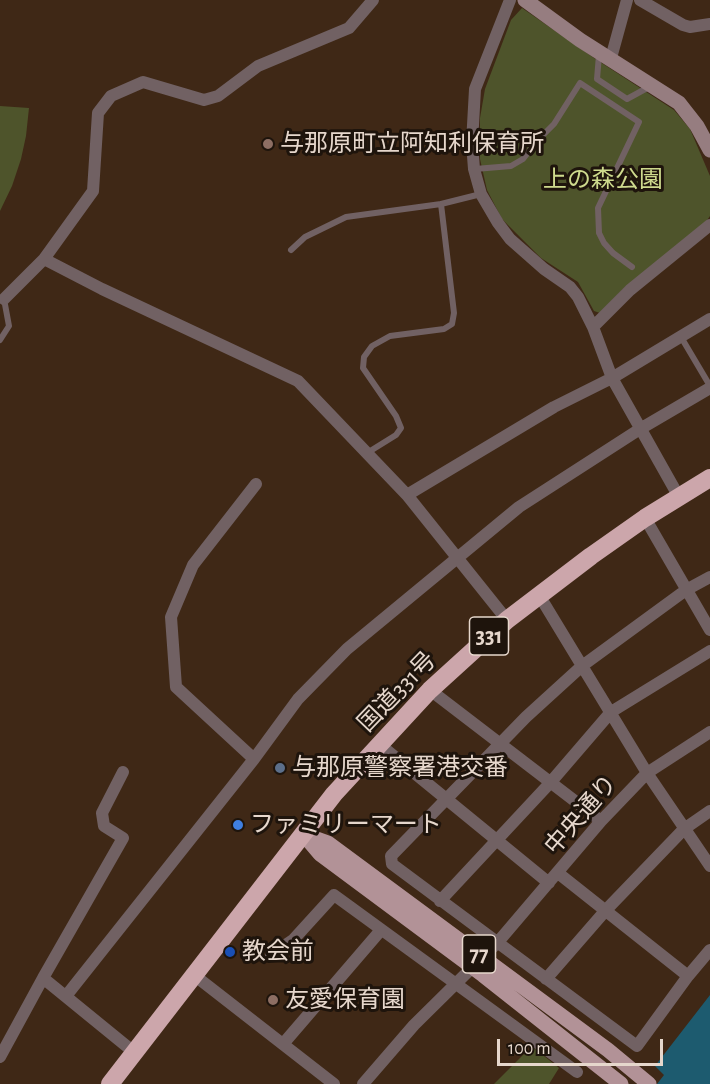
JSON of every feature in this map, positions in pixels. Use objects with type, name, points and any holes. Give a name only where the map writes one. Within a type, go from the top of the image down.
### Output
[{"type":"highway","name":"国道331号","points":[[110,1084],[334,794],[430,690],[507,620],[539,595],[645,518],[710,478]]},
{"type":"main road","name":"77","points":[[303,834],[328,843],[478,962],[620,1084]]},
{"type":"main road","name":"77","points":[[478,962],[633,1069],[649,1084]]},
{"type":"street","points":[[4,299],[44,259],[93,191],[98,113],[111,96],[142,82],[204,100],[218,96],[258,66],[349,28],[373,0]]},
{"type":"street","points":[[510,0],[475,89],[472,142],[474,169],[481,194],[510,239],[544,269],[570,287],[578,297],[593,327],[612,378],[679,497]]},
{"type":"street","points":[[525,0],[580,40],[674,99],[689,114],[710,150]]},
{"type":"street","points":[[605,55],[627,0]]},
{"type":"street","points":[[640,0],[690,27],[710,24]]},
{"type":"street","points":[[593,327],[630,290],[710,225]]},
{"type":"street","points":[[44,259],[102,289],[298,381],[407,495],[507,620]]},
{"type":"street","points":[[407,495],[554,407],[612,378],[710,319]]},
{"type":"street","points":[[66,996],[254,759],[298,699],[347,649],[519,507],[710,387]]},
{"type":"street","points":[[254,759],[176,687],[171,617],[193,566],[256,483]]},
{"type":"street","points":[[645,518],[710,630]]},
{"type":"street","points":[[710,577],[687,590],[582,666],[499,745],[391,856],[392,864],[637,1046],[710,950]]},
{"type":"street","points":[[539,595],[647,772],[710,866]]},
{"type":"street","points":[[440,901],[550,783],[611,712],[710,651]]},
{"type":"street","points":[[430,690],[601,822]]},
{"type":"street","name":"中央通り","points":[[363,1084],[414,1025],[498,942],[647,772],[710,732]]},
{"type":"street","points":[[380,744],[549,883]]},
{"type":"street","points":[[0,1057],[123,837],[104,826],[102,813],[123,772]]},
{"type":"street","points":[[546,979],[606,910],[684,829],[710,812]]},
{"type":"street","points":[[558,873],[688,976]]},
{"type":"street","points":[[271,955],[293,940],[334,895],[577,1072]]},
{"type":"street","points":[[283,1044],[381,930]]},
{"type":"street","points":[[194,975],[334,1084]]},
{"type":"street","points":[[43,978],[135,1053]]},
{"type":"street","points":[[620,1084],[633,1069]]},
{"type":"lane","points":[[605,55],[597,79],[627,99],[652,85]]},
{"type":"lane","points":[[474,169],[499,168],[518,163],[554,124],[580,83],[639,122],[598,208],[599,233],[604,243],[632,267]]},
{"type":"lane","points":[[291,250],[305,237],[346,217],[441,204],[481,194]]},
{"type":"lane","points":[[366,453],[396,435],[401,428],[396,416],[363,368],[364,357],[372,346],[390,336],[444,329],[452,324],[454,312],[441,204]]},
{"type":"lane","points":[[0,340],[9,326],[4,299]]},
{"type":"lane","points":[[681,337],[710,387]]},
{"type":"green space","name":"上の森公園","points":[[522,8],[674,110],[690,129],[710,176],[710,216],[703,226],[623,289],[600,313],[594,311],[578,282],[541,258],[502,219],[487,190],[480,159],[480,118],[485,89],[511,20]]},
{"type":"green space","points":[[0,106],[29,108],[21,159],[0,211]]},
{"type":"green space","points":[[534,1048],[559,1068],[549,1084],[494,1084],[525,1053]]},
{"type":"water","points":[[710,995],[710,1084],[657,1084],[664,1075],[655,1066]]},
{"type":"place","name":"与那原町立阿知利保育所","points":[[268,144]]},
{"type":"place","name":"与那原警察署港交番","points":[[280,768]]},
{"type":"place","name":"ファミリーマート","points":[[238,825]]},
{"type":"place","name":"教会前","points":[[230,952]]},
{"type":"place","name":"友愛保育園","points":[[273,1000]]}]
